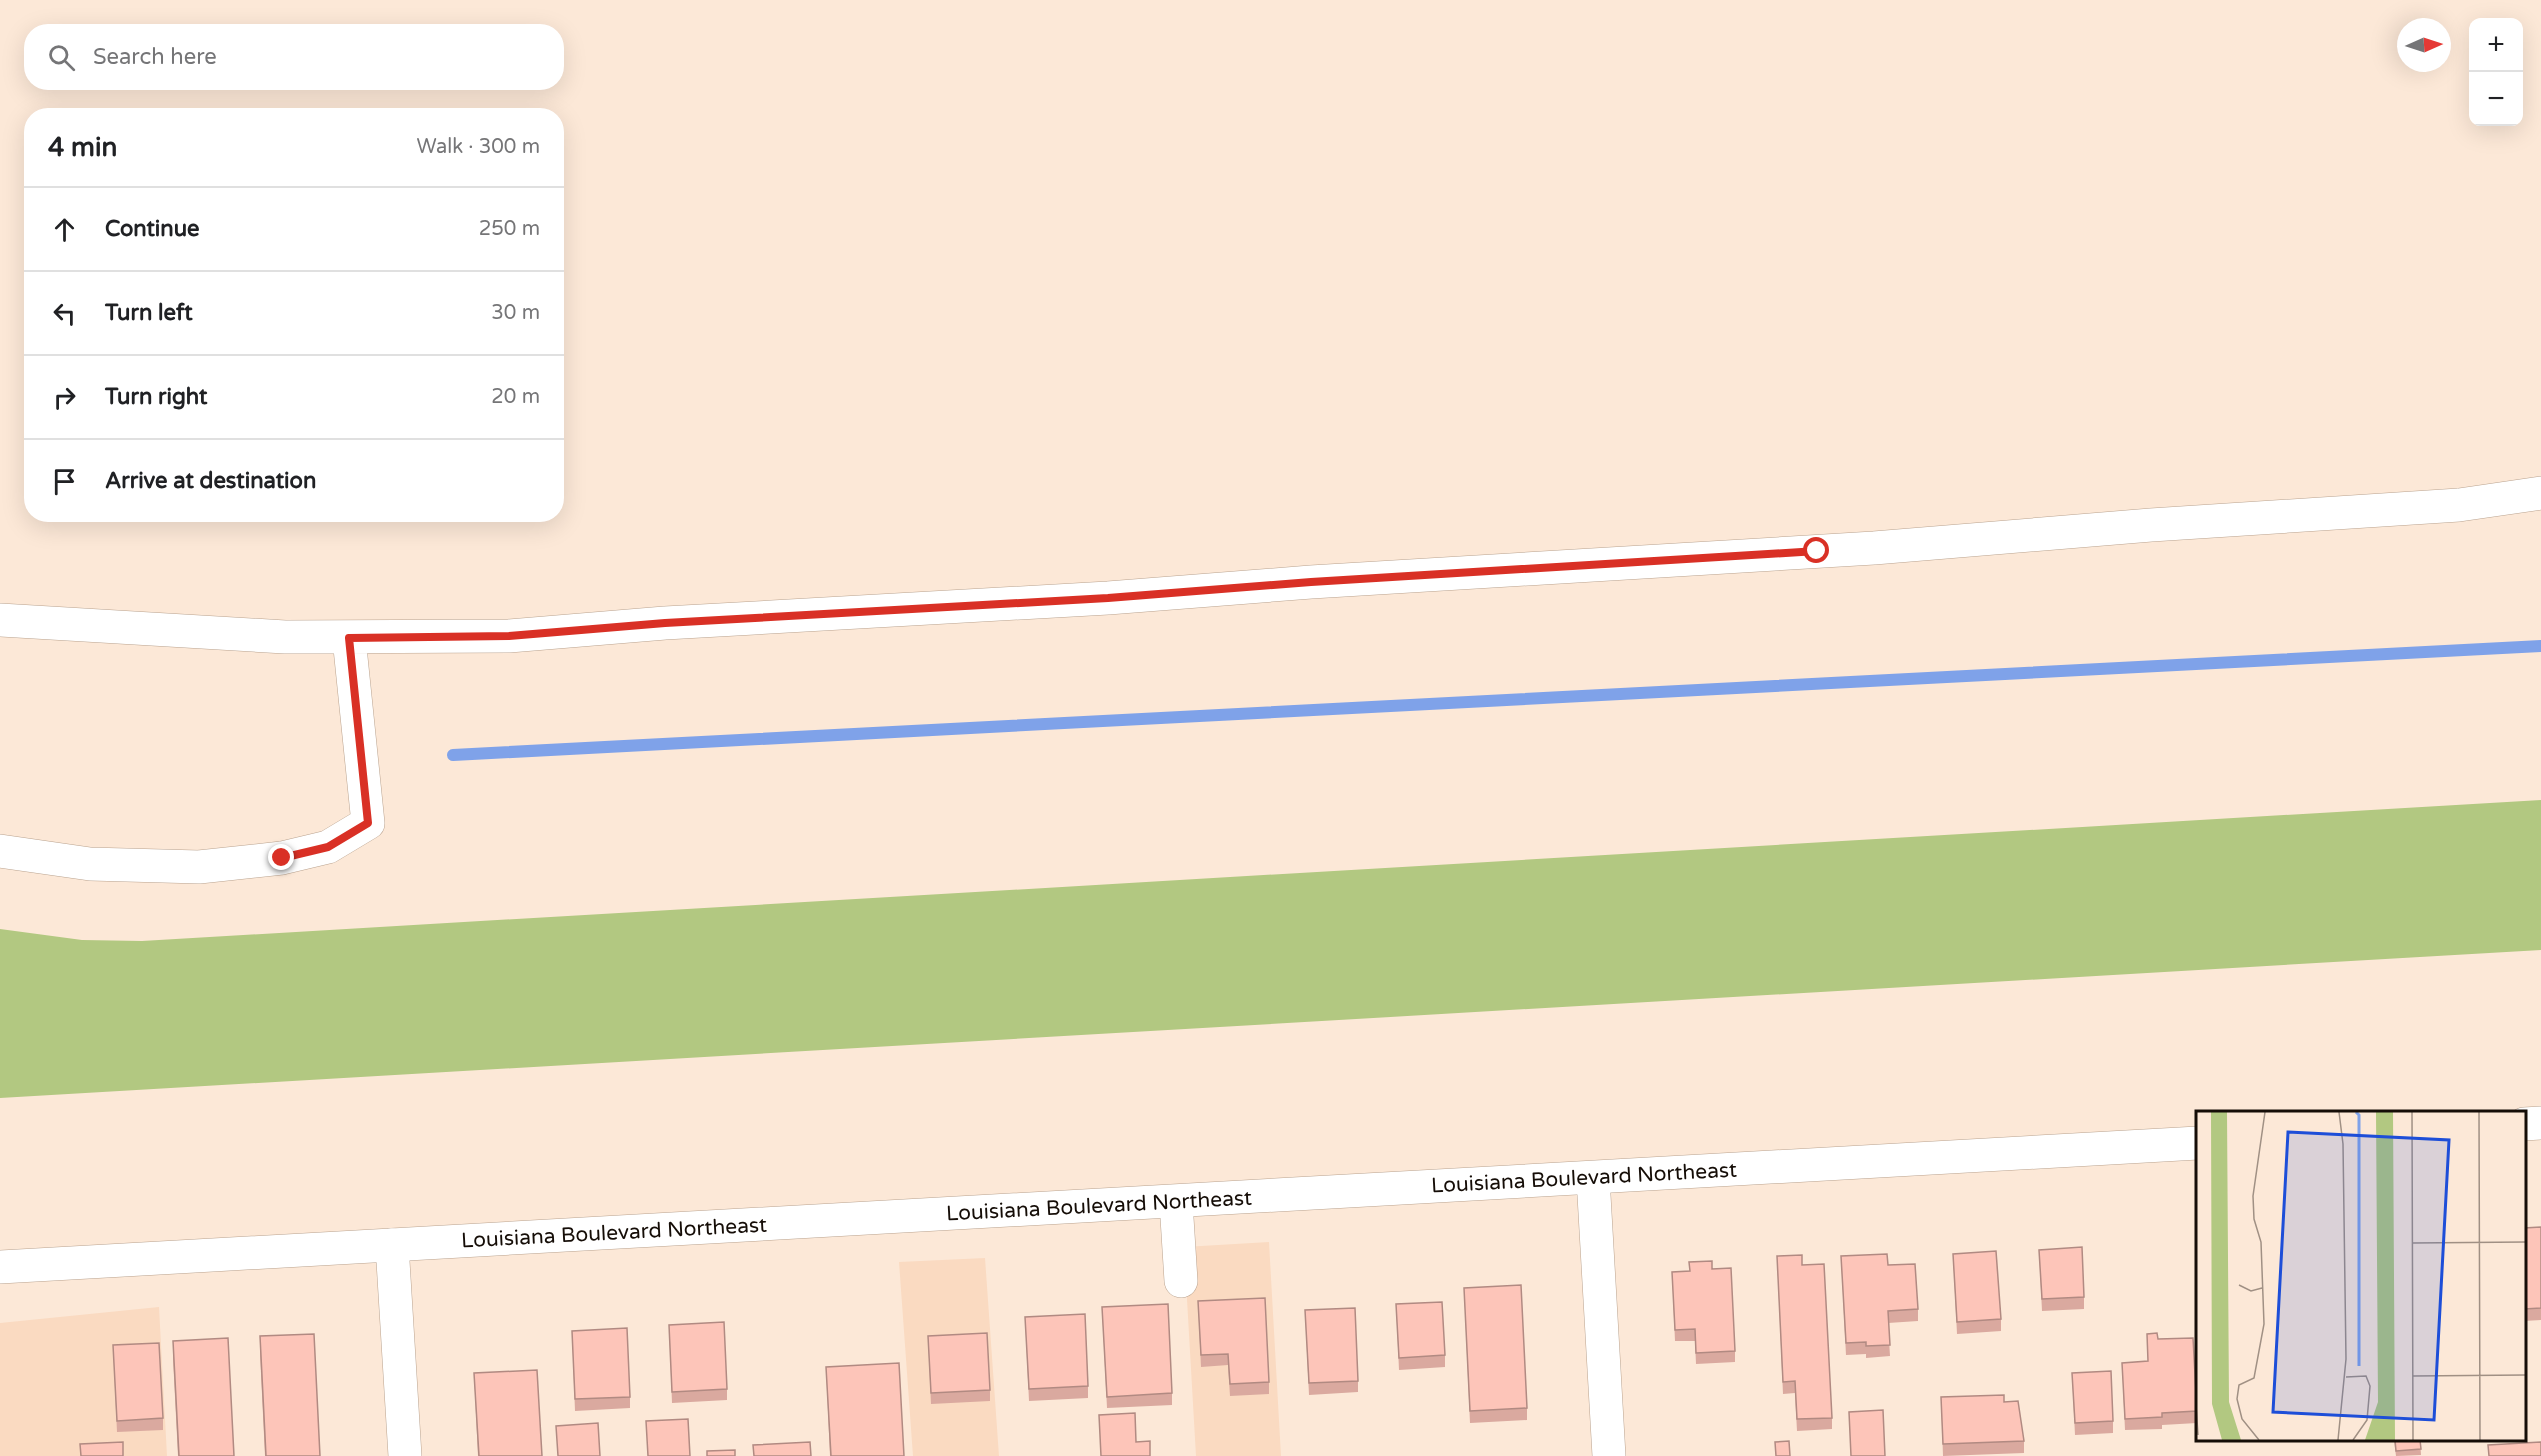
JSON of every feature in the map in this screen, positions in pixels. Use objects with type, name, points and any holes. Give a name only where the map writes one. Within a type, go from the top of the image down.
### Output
[{"type":"main road","points":[[0,620],[285,637],[509,636],[665,623],[1108,598],[1311,582],[1874,548],[2151,525],[2458,505],[2541,493]]},
{"type":"main road","points":[[0,851],[90,864],[199,867],[282,858],[328,847],[368,823],[349,638]]},
{"type":"main road","points":[[2526,1124],[2541,1123]]},
{"type":"main road","name":"Louisiana Boulevard Northeast","points":[[0,1267],[2196,1143]]},
{"type":"main road","points":[[1593,1178],[1609,1456]]},
{"type":"main road","points":[[1176,1202],[1180,1281]]},
{"type":"main road","points":[[392,1245],[405,1456]]},
{"type":"shaded area","points":[[1269,1242],[1281,1456],[1196,1456],[1184,1247]]},
{"type":"shaded area","points":[[985,1258],[999,1456],[913,1456],[899,1262]]},
{"type":"shaded area","points":[[159,1307],[167,1456],[0,1456],[0,1323]]},
{"type":"green space","points":[[2541,800],[2541,950],[0,1098],[0,929],[82,940],[142,941]]},
{"type":"building","points":[[2541,1227],[2541,1308],[2526,1309],[2526,1228]]},
{"type":"building","points":[[2082,1247],[2084,1297],[2042,1299],[2039,1250]]},
{"type":"building","points":[[1996,1251],[2001,1319],[1957,1322],[1953,1254]]},
{"type":"building","points":[[1887,1254],[1888,1265],[1915,1264],[1918,1309],[1888,1311],[1890,1345],[1866,1346],[1866,1342],[1846,1343],[1841,1256]]},
{"type":"building","points":[[1802,1255],[1802,1265],[1824,1264],[1832,1418],[1797,1419],[1795,1381],[1783,1382],[1777,1256]]},
{"type":"building","points":[[1712,1261],[1712,1269],[1731,1268],[1735,1351],[1696,1353],[1695,1329],[1675,1330],[1672,1272],[1690,1271],[1689,1262]]},
{"type":"building","points":[[1521,1285],[1527,1408],[1470,1411],[1464,1288]]},
{"type":"building","points":[[1265,1298],[1269,1382],[1230,1384],[1228,1354],[1201,1355],[1198,1301]]},
{"type":"building","points":[[1442,1302],[1445,1355],[1399,1358],[1396,1304]]},
{"type":"building","points":[[1168,1304],[1172,1393],[1107,1397],[1102,1307]]},
{"type":"building","points":[[1355,1308],[1358,1381],[1309,1383],[1305,1310]]},
{"type":"building","points":[[1085,1314],[1088,1386],[1029,1389],[1025,1317]]},
{"type":"building","points":[[724,1322],[727,1389],[672,1392],[669,1325]]},
{"type":"building","points":[[627,1328],[630,1397],[575,1399],[572,1331]]},
{"type":"building","points":[[987,1333],[990,1390],[931,1393],[928,1336]]},
{"type":"building","points":[[2157,1333],[2158,1339],[2193,1338],[2196,1411],[2162,1413],[2162,1417],[2125,1419],[2122,1363],[2148,1361],[2147,1334]]},
{"type":"building","points":[[314,1334],[320,1456],[266,1456],[260,1336]]},
{"type":"building","points":[[228,1338],[234,1456],[179,1456],[173,1341]]},
{"type":"building","points":[[159,1343],[163,1418],[117,1421],[113,1345]]},
{"type":"building","points":[[899,1363],[904,1456],[831,1456],[826,1367]]},
{"type":"building","points":[[537,1370],[542,1456],[479,1456],[474,1373]]},
{"type":"building","points":[[2111,1371],[2113,1421],[2075,1423],[2072,1373]]},
{"type":"building","points":[[2004,1395],[2004,1402],[2018,1401],[2024,1441],[1943,1444],[1941,1397]]},
{"type":"building","points":[[1883,1410],[1885,1456],[1851,1456],[1849,1412]]},
{"type":"building","points":[[1135,1413],[1136,1442],[1150,1441],[1150,1456],[1101,1456],[1099,1415]]},
{"type":"building","points":[[688,1419],[690,1456],[648,1456],[646,1421]]},
{"type":"building","points":[[598,1423],[600,1456],[558,1456],[556,1426]]},
{"type":"building","points":[[1789,1441],[1790,1456],[1776,1456],[1775,1442]]},
{"type":"building","points":[[2395,1441],[2420,1441],[2421,1449],[2396,1451]]},
{"type":"building","points":[[123,1442],[123,1456],[81,1456],[80,1444]]},
{"type":"building","points":[[810,1442],[811,1456],[754,1456],[753,1445]]},
{"type":"building","points":[[2541,1442],[2541,1456],[2489,1456],[2488,1445]]},
{"type":"building","points":[[735,1450],[735,1456],[707,1456],[707,1451]]},
{"type":"waterway","points":[[453,755],[2541,646]]},
{"type":"route","points":[[282,858],[328,847],[368,823],[349,638],[509,636],[665,623],[1108,598],[1311,582],[1817,551]]}]
